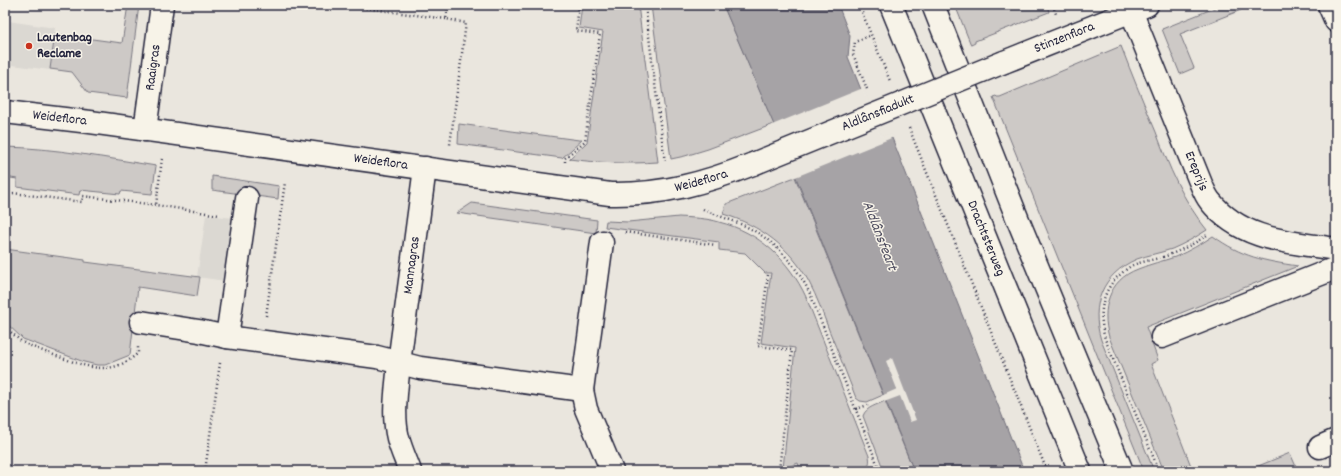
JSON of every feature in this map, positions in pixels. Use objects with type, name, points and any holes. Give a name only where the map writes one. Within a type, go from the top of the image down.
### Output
[{"type":"street","name":"Raaigras","points":[[145,130],[162,5]]},
{"type":"street","name":"Drachtsterweg","points":[[891,5],[1080,471]]},
{"type":"street","points":[[933,5],[1018,220],[1122,471]]},
{"type":"street","points":[[1329,5],[1336,22]]},
{"type":"street","name":"Stinzenflora","points":[[1004,62],[1139,8]]},
{"type":"street","name":"Ereprijs","points":[[1139,8],[1199,179],[1209,200],[1227,218],[1240,227],[1256,234],[1280,241],[1336,249],[1336,252]]},
{"type":"street","name":"Aldlânsfiadukt","points":[[753,164],[1004,62]]},
{"type":"street","name":"Weideflora","points":[[5,112],[425,168],[596,193],[629,194],[658,191],[696,184],[714,179],[753,164]]},
{"type":"street","name":"Mannagras","points":[[410,471],[398,437],[396,396],[425,168]]},
{"type":"street","points":[[227,337],[245,208]]},
{"type":"street","points":[[602,242],[582,390],[586,409],[612,471]]},
{"type":"street","points":[[1162,337],[1336,268]]},
{"type":"street","points":[[141,322],[227,337],[377,358],[420,368],[582,390]]},
{"type":"path","points":[[342,5],[466,23],[450,147]]},
{"type":"path","points":[[446,19],[448,5]]},
{"type":"path","points":[[565,163],[565,158],[585,141],[600,34],[576,31],[580,5]]},
{"type":"path","points":[[645,5],[665,165]]},
{"type":"path","points":[[859,5],[892,85]]},
{"type":"path","points":[[1052,5],[1056,15]]},
{"type":"path","points":[[866,87],[853,54],[855,42],[872,35]]},
{"type":"path","name":"Drachtsterweg","points":[[906,121],[1047,471]]},
{"type":"path","points":[[156,205],[162,156]]},
{"type":"path","points":[[262,342],[284,182]]},
{"type":"path","points":[[5,192],[82,202],[83,196],[156,205],[245,208]]},
{"type":"path","points":[[700,208],[746,226],[760,234],[773,244],[796,269],[811,296],[879,470],[870,471]]},
{"type":"path","points":[[624,232],[716,245]]},
{"type":"path","points":[[768,275],[758,346],[792,350],[780,471]]},
{"type":"path","points":[[5,327],[22,342],[41,350],[85,366],[105,368],[124,363],[138,353],[141,322]]},
{"type":"path","points":[[205,471],[220,368]]},
{"type":"path","points":[[856,409],[868,405]]},
{"type":"shaded area","name":"Lautenbag Reclame","points":[[5,5],[9,5],[8,21],[55,28],[50,70],[12,65],[11,75],[5,74]]},
{"type":"shaded area","points":[[128,5],[139,5],[127,98],[88,93],[72,72],[50,69],[55,34],[122,43]]},
{"type":"shaded area","points":[[582,5],[638,5],[658,162],[613,163],[569,159],[587,142],[603,32],[579,28]]},
{"type":"shaded area","points":[[651,5],[723,5],[774,124],[708,149],[671,159]]},
{"type":"shaded area","points":[[955,5],[1047,5],[1049,12],[975,41],[975,43],[971,45]]},
{"type":"shaded area","points":[[1222,5],[1239,5],[1241,10],[1180,34],[1194,68],[1180,74],[1162,29]]},
{"type":"shaded area","points":[[1121,46],[1172,171],[1198,219],[1207,230],[1172,249],[1137,259],[1125,265],[1107,282],[1098,303],[1097,315],[1101,340],[1154,471],[1144,471],[993,97],[1000,97]]},
{"type":"shaded area","points":[[459,124],[582,140],[562,158],[458,144]]},
{"type":"shaded area","points":[[5,147],[62,151],[156,166],[152,194],[121,191],[120,194],[80,190],[79,195],[17,187],[17,179],[5,177]]},
{"type":"shaded area","points":[[212,176],[279,186],[278,199],[212,190]]},
{"type":"shaded area","points":[[795,177],[883,395],[867,402],[860,401],[856,398],[815,294],[802,270],[784,248],[762,231],[750,224],[723,214],[726,204]]},
{"type":"shaded area","points":[[472,203],[597,220],[596,233],[457,213]]},
{"type":"shaded area","points":[[206,215],[234,218],[226,281],[197,277]]},
{"type":"shaded area","points":[[679,217],[699,218],[714,221],[747,233],[760,240],[771,249],[791,271],[806,297],[869,456],[869,464],[865,469],[860,471],[801,471],[798,463],[783,469],[795,348],[761,343],[771,273],[765,273],[745,253],[719,250],[719,242],[605,227],[606,221],[628,222]]},
{"type":"shaded area","points":[[1213,236],[1234,249],[1254,257],[1298,266],[1146,327],[1158,360],[1151,364],[1193,471],[1164,471],[1109,337],[1106,317],[1109,297],[1120,280],[1128,274],[1143,267],[1180,255]]},
{"type":"shaded area","points":[[5,249],[85,260],[85,262],[200,277],[197,296],[138,287],[130,355],[105,365],[84,362],[23,339],[5,322]]},
{"type":"shaded area","points":[[885,401],[914,471],[884,471],[863,416],[869,408]]},
{"type":"shaded area","points":[[1290,453],[1298,471],[1246,471]]},
{"type":"water","name":"Aldlânsfeart","points":[[723,5],[838,5],[850,36],[848,57],[880,137],[892,138],[1024,471],[914,471],[791,165]]},
{"type":"pier","points":[[863,88],[881,135],[894,137],[793,178],[772,125]]},
{"type":"pier","points":[[892,358],[916,420],[910,422],[900,396],[884,402],[881,396],[897,389],[886,361]]},
{"type":"place","name":"Lautenbag Reclame","points":[[29,46]]}]
